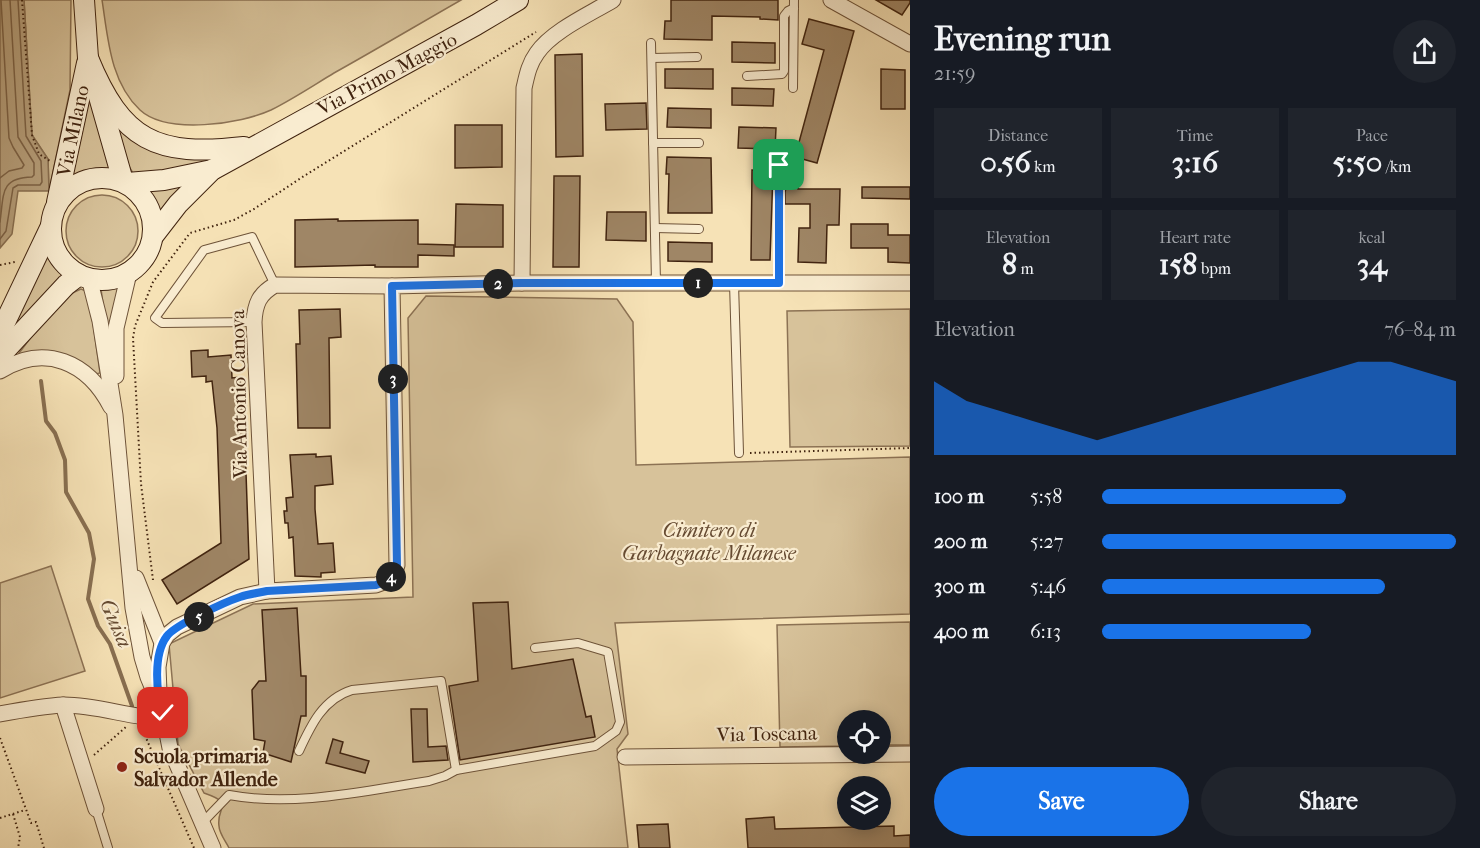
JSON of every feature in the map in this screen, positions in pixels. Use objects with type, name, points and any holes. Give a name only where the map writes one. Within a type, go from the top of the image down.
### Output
[{"type":"street","name":"Via Milano","points":[[84,0],[88,58],[125,182]]},
{"type":"street","name":"Via Primo Maggio","points":[[154,235],[178,204],[212,170],[518,0]]},
{"type":"street","points":[[522,283],[523,106],[528,68],[538,51],[551,39],[613,0]]},
{"type":"street","points":[[831,0],[910,44]]},
{"type":"street","name":"Via Milano","points":[[57,204],[88,58]]},
{"type":"street","name":"Via Primo Maggio","points":[[88,58],[101,89],[112,107],[130,126],[148,139],[182,149],[204,151],[255,146]]},
{"type":"street","name":"Via Primo Maggio","points":[[125,182],[164,180],[212,170]]},
{"type":"street","points":[[0,333],[51,226],[57,204],[69,189],[86,180],[105,177],[125,182],[143,196],[148,205],[154,224],[154,235],[143,261],[129,273],[110,279],[84,276],[63,262],[51,236],[51,226]]},
{"type":"street","points":[[115,415],[116,328],[129,273]]},
{"type":"street","points":[[0,356],[66,285],[84,276]]},
{"type":"street","points":[[84,276],[100,321],[115,415],[136,629],[148,677],[163,713]]},
{"type":"street","points":[[275,285],[910,283]]},
{"type":"street","name":"Via Antonio Canova","points":[[267,591],[254,322],[259,297],[275,285]]},
{"type":"street","points":[[213,848],[170,748],[157,679],[162,643],[167,635],[177,627],[240,597],[267,591],[376,585],[388,581],[395,574],[397,565],[392,286]]},
{"type":"street","points":[[0,371],[11,364],[31,359],[51,358],[68,362],[86,373],[105,394],[115,415]]},
{"type":"street","points":[[128,558],[162,643]]},
{"type":"street","points":[[153,621],[160,625],[177,627]]},
{"type":"street","points":[[136,629],[148,640],[162,643]]},
{"type":"street","points":[[0,714],[63,705],[105,710],[135,717],[163,713]]},
{"type":"street","points":[[63,705],[96,809]]},
{"type":"street","name":"Via Toscana","points":[[625,757],[910,754]]},
{"type":"lane","points":[[747,76],[782,74],[784,71],[784,16],[794,4]]},
{"type":"lane","points":[[794,4],[794,88]]},
{"type":"lane","points":[[651,43],[656,283]]},
{"type":"lane","points":[[652,58],[697,57]]},
{"type":"lane","points":[[653,143],[699,143]]},
{"type":"lane","points":[[779,165],[779,283]]},
{"type":"lane","points":[[655,228],[699,229]]},
{"type":"lane","points":[[254,322],[162,323],[155,318],[204,250],[252,237],[275,285]]},
{"type":"lane","points":[[734,283],[739,453]]},
{"type":"lane","points":[[202,824],[229,795],[264,801],[319,797],[429,781],[456,770],[595,746],[616,730],[620,722],[608,652],[578,643],[535,648]]},
{"type":"lane","points":[[299,751],[316,718],[342,694],[352,690],[441,681],[456,770]]},
{"type":"lane","points":[[96,809],[108,848]]},
{"type":"path","points":[[22,0],[32,135],[39,154],[64,171]]},
{"type":"path","points":[[739,453],[910,448]]},
{"type":"path","points":[[85,774],[93,756],[135,717]]},
{"type":"path","points":[[0,738],[25,810],[31,823],[36,822],[44,848]]},
{"type":"path","points":[[0,818],[25,810]]},
{"type":"path","points":[[13,814],[20,837],[18,848]]},
{"type":"green space","points":[[24,0],[71,0],[70,90],[49,191],[48,159],[32,135]]},
{"type":"green space","points":[[102,0],[461,0],[271,110],[223,123],[185,125],[152,118],[130,99],[116,73],[112,59]]},
{"type":"green space","points":[[88,91],[117,174],[91,174],[68,185]]},
{"type":"green space","points":[[115,123],[215,159],[199,166],[134,175],[127,163]]},
{"type":"green space","points":[[192,179],[160,219],[154,203],[144,190]]},
{"type":"green space","points":[[102,195],[122,201],[132,211],[138,231],[132,251],[122,261],[102,267],[82,261],[72,251],[66,231],[72,211],[82,201]]},
{"type":"green space","points":[[49,255],[67,276],[6,340],[46,256]]},
{"type":"green space","points":[[120,285],[109,347],[101,289]]},
{"type":"green space","points":[[81,289],[86,291],[100,373],[96,374],[62,354],[44,353],[21,356],[19,353],[55,308],[72,293]]},
{"type":"green space","name":"Cimitero di Garbagnate Milanese","points":[[426,296],[617,299],[633,322],[636,465],[910,457],[910,614],[615,623],[628,734],[617,749],[628,848],[229,848],[219,829],[222,803],[204,793],[178,744],[169,644],[253,604],[413,597],[408,318]]},
{"type":"green space","points":[[910,309],[910,446],[790,447],[787,311]]},
{"type":"green space","points":[[51,566],[85,671],[0,698],[0,583]]},
{"type":"green space","points":[[910,622],[910,745],[891,745],[891,710],[837,710],[837,746],[780,747],[777,625]]},
{"type":"water","points":[[0,0],[24,0],[32,135],[48,159],[49,191],[18,191],[12,234],[0,248]]},
{"type":"building","points":[[671,0],[778,0],[778,20],[760,19],[760,17],[712,16],[712,40],[664,39],[665,21],[671,21]]},
{"type":"building","points":[[876,0],[910,0],[910,3],[902,15]]},
{"type":"building","points":[[809,19],[854,31],[817,163],[795,157],[824,50],[802,44]]},
{"type":"building","points":[[732,42],[775,43],[775,63],[732,62]]},
{"type":"building","points":[[582,54],[583,156],[556,157],[555,55]]},
{"type":"building","points":[[665,69],[713,69],[713,89],[665,88]]},
{"type":"building","points":[[881,69],[905,70],[905,109],[881,109]]},
{"type":"building","points":[[732,88],[774,89],[773,106],[732,105]]},
{"type":"building","points":[[646,103],[647,129],[606,130],[605,104]]},
{"type":"building","points":[[668,108],[711,109],[711,128],[667,127]]},
{"type":"building","points":[[455,125],[502,125],[502,167],[455,168]]},
{"type":"building","points":[[739,127],[776,128],[775,149],[738,148]]},
{"type":"building","points":[[667,157],[711,158],[712,213],[668,213]]},
{"type":"building","points":[[794,158],[798,158],[798,189],[840,189],[839,225],[827,225],[826,263],[798,262],[799,228],[810,228],[810,204],[785,204],[785,192]]},
{"type":"building","points":[[752,170],[773,172],[770,260],[751,260]]},
{"type":"building","points":[[554,176],[580,176],[579,267],[553,267]]},
{"type":"building","points":[[862,187],[910,187],[910,199],[862,198]]},
{"type":"building","points":[[456,204],[503,205],[503,247],[455,247]]},
{"type":"building","points":[[607,212],[646,212],[646,241],[606,240]]},
{"type":"building","points":[[338,219],[338,221],[418,220],[418,244],[454,245],[454,256],[418,255],[418,267],[375,267],[375,265],[295,267],[295,220]]},
{"type":"building","points":[[851,224],[888,224],[888,235],[910,235],[910,263],[888,262],[888,248],[851,248]]},
{"type":"building","points":[[668,242],[712,243],[712,262],[668,261]]},
{"type":"building","points":[[340,309],[341,337],[329,338],[330,428],[298,428],[296,344],[300,344],[299,310]]},
{"type":"building","points":[[208,350],[208,357],[231,355],[232,378],[240,377],[249,559],[177,604],[162,580],[221,543],[217,428],[212,381],[206,382],[206,376],[192,377],[191,351]]},
{"type":"building","points":[[316,454],[316,457],[331,456],[333,484],[315,486],[315,509],[318,544],[333,543],[335,572],[321,573],[321,577],[295,576],[293,537],[289,538],[284,511],[287,511],[286,498],[293,497],[290,455]]},
{"type":"building","points":[[508,602],[512,669],[573,659],[586,717],[591,716],[595,737],[460,760],[449,686],[478,681],[473,603]]},
{"type":"building","points":[[297,608],[301,676],[306,676],[306,716],[301,716],[291,762],[263,753],[265,741],[254,739],[252,690],[259,681],[266,681],[262,610]]},
{"type":"building","points":[[411,709],[427,709],[428,747],[446,746],[448,760],[413,762]]},
{"type":"building","points":[[333,739],[343,742],[340,753],[369,761],[365,773],[326,763]]},
{"type":"building","points":[[774,817],[775,829],[837,827],[837,830],[891,830],[891,826],[894,826],[894,836],[910,835],[910,848],[748,848],[746,819]]},
{"type":"building","points":[[668,824],[670,848],[639,848],[637,825]]},
{"type":"waterway","name":"Guisa","points":[[41,381],[46,421],[55,433],[65,460],[66,492],[89,533],[94,559],[88,599],[98,626],[110,644],[132,706]]},
{"type":"place","name":"Scuola primaria Salvador Allende","points":[[122,767]]},
{"type":"route","points":[[163,713],[157,679],[158,667],[162,643],[167,635],[177,627],[240,597],[252,594],[267,591],[376,585],[388,581],[395,574],[397,565],[392,286],[522,283],[779,283],[779,165]]}]
